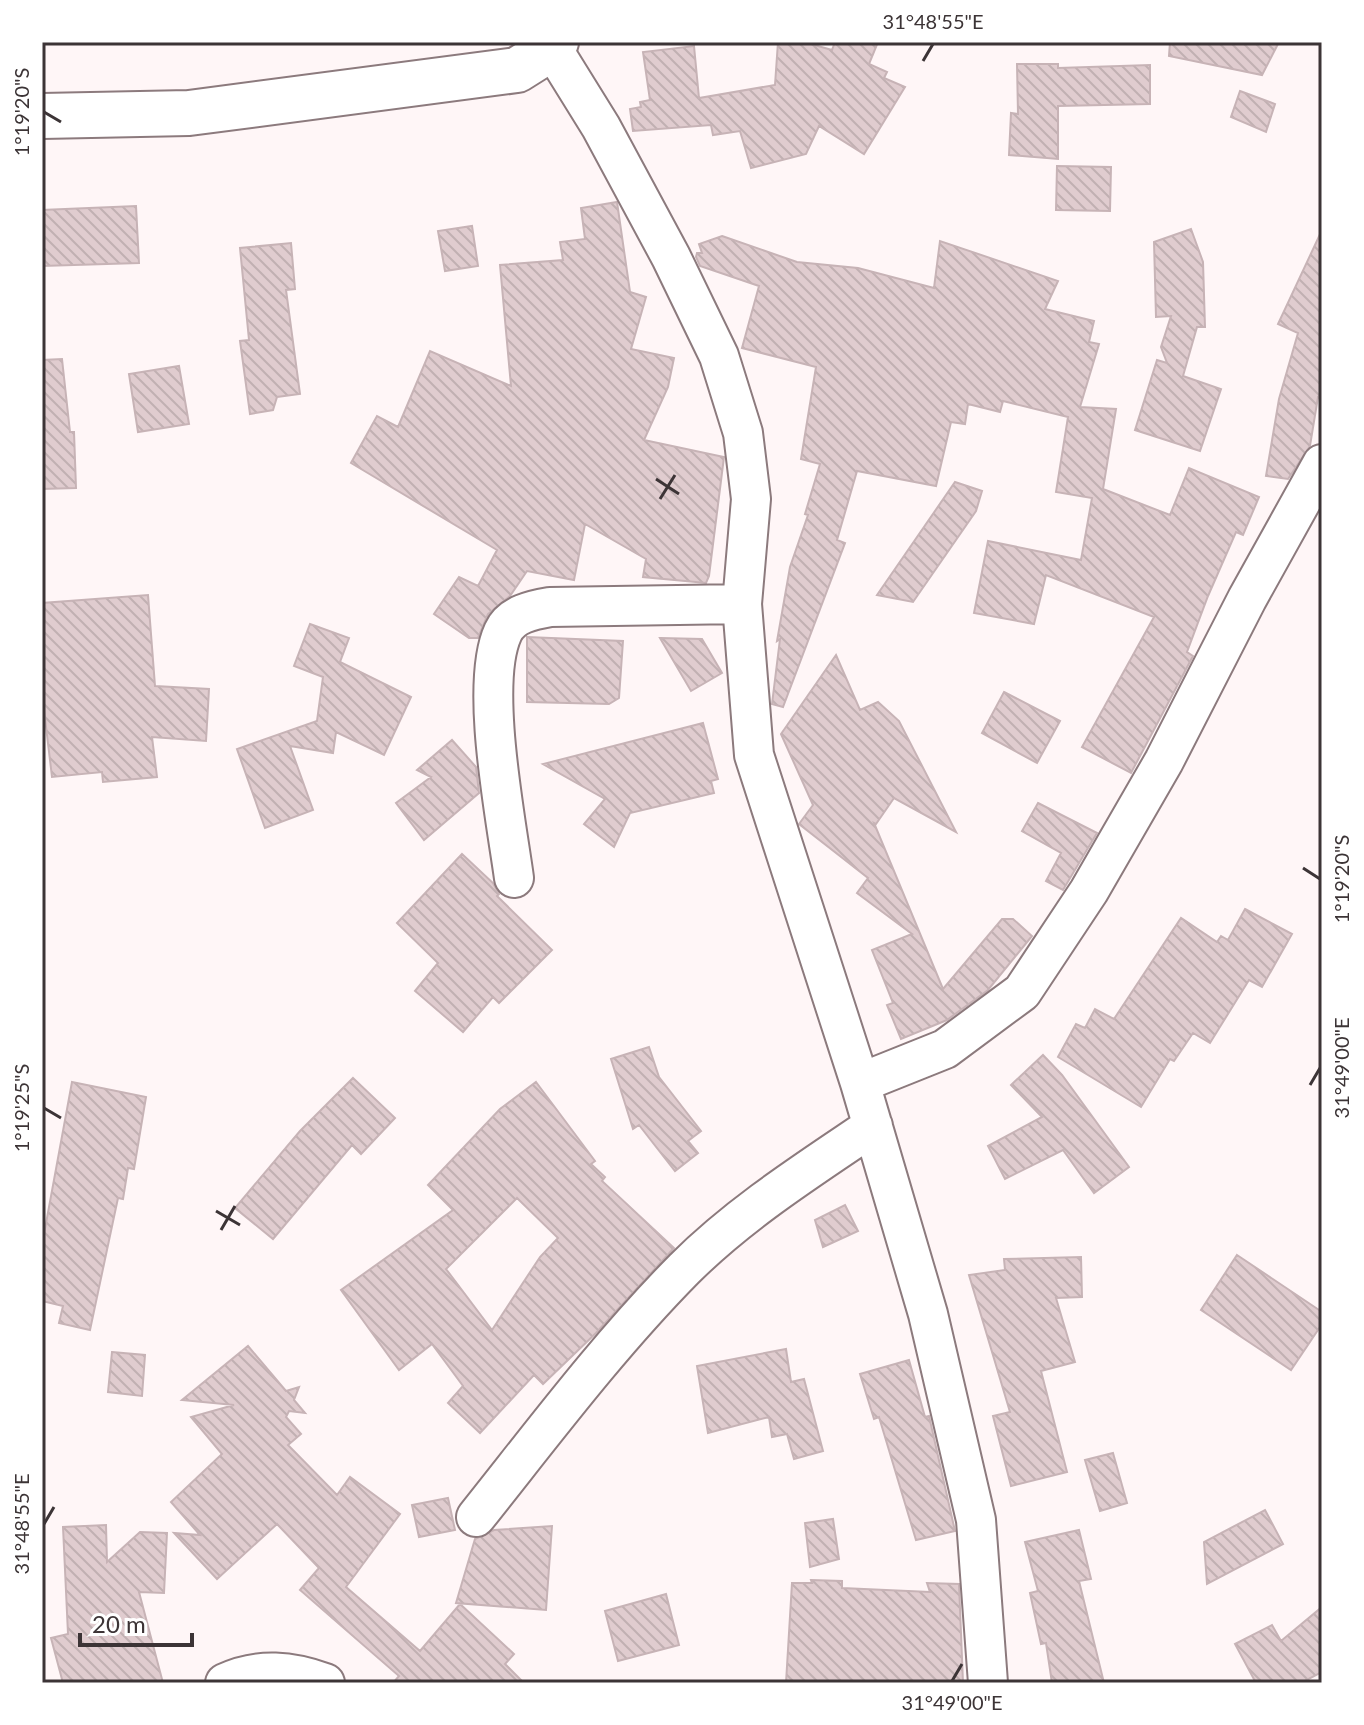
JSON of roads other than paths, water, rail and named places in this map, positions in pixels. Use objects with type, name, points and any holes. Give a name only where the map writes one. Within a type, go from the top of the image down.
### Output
[{"type":"street","points":[[42,116],[189,113],[517,70],[554,45],[601,127],[719,356],[743,433],[751,499],[742,604],[754,755],[860,1083],[928,1314],[976,1520],[988,1683]]},
{"type":"street","points":[[860,1083],[945,1049],[1022,992],[1089,891],[1164,761],[1247,599],[1322,464]]},
{"type":"street","points":[[514,878],[496,754],[494,662],[504,629],[523,612],[550,607],[742,604]]},
{"type":"street","points":[[476,1517],[590,1374],[685,1268],[775,1192],[873,1126]]},
{"type":"street","points":[[225,1683],[241,1675],[292,1671],[325,1683]]}]
